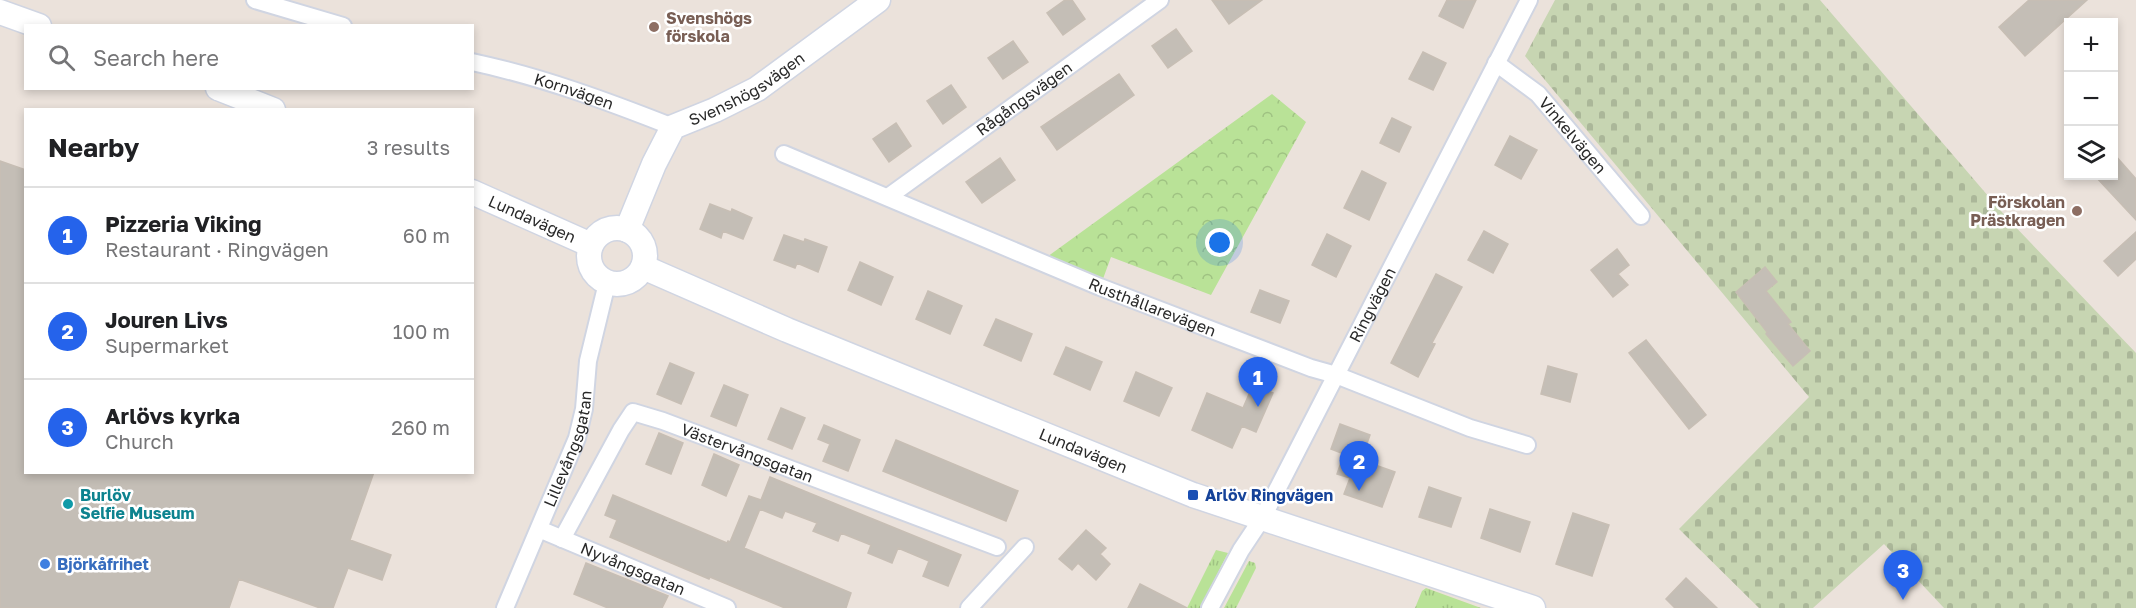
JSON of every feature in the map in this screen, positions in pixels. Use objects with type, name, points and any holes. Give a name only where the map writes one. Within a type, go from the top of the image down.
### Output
[{"type":"main road","name":"Svenshögsvägen","points":[[627,230],[654,164],[673,127],[715,110],[757,89],[878,0]]},
{"type":"main road","points":[[0,12],[33,24]]},
{"type":"main road","points":[[223,90],[268,108]]},
{"type":"main road","name":"Lundavägen","points":[[474,193],[591,245]]},
{"type":"main road","name":"Lundavägen","points":[[607,283],[593,271],[590,263],[591,245],[606,230],[613,228],[627,230]]},
{"type":"main road","points":[[607,283],[624,283],[632,280],[643,267],[645,259],[643,245],[639,238],[627,230]]},
{"type":"main road","name":"Lundavägen","points":[[643,267],[787,330],[1193,495],[1533,608]]},
{"type":"street","points":[[255,0],[337,24]]},
{"type":"street","name":"Rågångsvägen","points":[[888,197],[1160,0]]},
{"type":"street","name":"Ringvägen","points":[[1210,608],[1241,550],[1263,517],[1529,0]]},
{"type":"street","name":"Kornvägen","points":[[474,63],[535,78],[604,100],[673,127]]},
{"type":"street","name":"Vinkelvägen","points":[[1496,63],[1538,94],[1641,216]]},
{"type":"street","name":"Rusthållarevägen","points":[[784,154],[1100,287],[1311,368],[1336,375],[1470,428],[1527,446]]},
{"type":"street","name":"Lillevångsgatan","points":[[505,608],[577,438],[584,409],[592,339],[607,283]]},
{"type":"street","name":"Västervångsgatan","points":[[562,539],[633,412],[663,420],[997,547]]},
{"type":"street","name":"Nyvångsgatan","points":[[539,529],[727,608]]},
{"type":"street","points":[[969,608],[1025,547]]},
{"type":"green space","points":[[1555,0],[1820,0],[2007,218],[2136,353],[2136,608],[1944,608],[1884,544],[1813,608],[1759,608],[1679,529],[1809,397],[1525,56]]},
{"type":"green space","points":[[1272,94],[1306,122],[1211,295],[1111,257],[1100,287],[1040,262]]},
{"type":"green space","points":[[1216,550],[1228,553],[1200,608],[1187,608]]},
{"type":"green space","points":[[1249,561],[1255,563],[1256,568],[1236,608],[1224,608]]},
{"type":"green space","points":[[1426,588],[1481,608],[1415,608],[1422,591]]},
{"type":"building","points":[[1065,0],[1072,0],[1085,19],[1063,35],[1047,13]]},
{"type":"building","points":[[1212,0],[1262,0],[1229,24]]},
{"type":"building","points":[[1447,0],[1476,0],[1463,28],[1439,16]]},
{"type":"building","points":[[2029,0],[2087,0],[2067,18],[2064,18],[2064,21],[2025,56],[1999,27]]},
{"type":"building","points":[[1176,29],[1192,51],[1168,68],[1152,46]]},
{"type":"building","points":[[1013,41],[1028,62],[1003,79],[988,58]]},
{"type":"building","points":[[1423,52],[1446,63],[1433,90],[1409,79]]},
{"type":"building","points":[[1119,74],[1134,95],[1057,150],[1041,127]]},
{"type":"building","points":[[951,85],[966,107],[943,124],[927,101]]},
{"type":"building","points":[[1392,118],[1411,127],[1399,152],[1380,143]]},
{"type":"building","points":[[896,123],[911,146],[889,162],[873,139]]},
{"type":"building","points":[[1510,136],[1537,150],[1521,179],[1495,165]]},
{"type":"building","points":[[1000,158],[1015,180],[982,203],[966,182]]},
{"type":"building","points":[[2118,159],[2136,179],[2136,220],[2099,180],[2118,180]]},
{"type":"building","points":[[0,161],[24,169],[24,474],[373,474],[350,540],[391,555],[382,580],[348,568],[333,608],[320,608],[239,579],[229,608],[0,608]]},
{"type":"building","points":[[1362,171],[1386,183],[1369,220],[1344,208]]},
{"type":"building","points":[[710,204],[731,212],[732,209],[752,218],[743,239],[723,231],[721,238],[700,229]]},
{"type":"building","points":[[1484,231],[1508,244],[1493,273],[1468,260]]},
{"type":"building","points":[[2136,232],[2136,259],[2118,276],[2104,261]]},
{"type":"building","points":[[1327,234],[1351,246],[1336,277],[1312,265]]},
{"type":"building","points":[[784,235],[827,247],[818,272],[797,263],[795,268],[774,260]]},
{"type":"building","points":[[1617,249],[1629,265],[1618,274],[1628,285],[1613,297],[1591,270]]},
{"type":"building","points":[[860,262],[893,277],[881,305],[848,290]]},
{"type":"building","points":[[1765,267],[1777,282],[1766,291],[1791,322],[1788,324],[1810,351],[1793,366],[1766,334],[1767,332],[1736,292]]},
{"type":"building","points":[[1436,274],[1462,287],[1432,343],[1435,344],[1418,377],[1391,363]]},
{"type":"building","points":[[1260,290],[1289,301],[1280,323],[1251,312]]},
{"type":"building","points":[[928,291],[962,306],[950,334],[916,319]]},
{"type":"building","points":[[996,319],[1032,334],[1021,361],[984,345]]},
{"type":"building","points":[[1646,340],[1706,415],[1689,429],[1629,353]]},
{"type":"building","points":[[1066,347],[1102,362],[1090,390],[1054,374]]},
{"type":"building","points":[[670,363],[694,373],[681,404],[657,394]]},
{"type":"building","points":[[1548,366],[1577,374],[1570,402],[1541,394]]},
{"type":"building","points":[[1136,372],[1172,388],[1159,416],[1124,401]]},
{"type":"building","points":[[724,385],[748,395],[736,426],[711,416]]},
{"type":"building","points":[[1253,385],[1273,393],[1256,432],[1242,426],[1232,448],[1192,430],[1207,393],[1243,408]]},
{"type":"building","points":[[781,408],[805,418],[792,449],[768,439]]},
{"type":"building","points":[[1340,424],[1370,435],[1361,460],[1395,472],[1382,507],[1344,494],[1350,478],[1337,474],[1344,454],[1331,449]]},
{"type":"building","points":[[824,425],[860,440],[848,471],[823,461],[830,444],[818,439]]},
{"type":"building","points":[[659,433],[683,443],[671,474],[646,464]]},
{"type":"building","points":[[896,440],[1018,491],[1006,521],[883,471]]},
{"type":"building","points":[[714,454],[739,465],[726,496],[702,485]]},
{"type":"building","points":[[770,477],[961,555],[948,586],[923,576],[929,561],[898,548],[892,563],[868,553],[871,545],[841,533],[838,541],[813,531],[817,523],[785,511],[782,518],[760,509],[744,548],[851,593],[846,608],[785,608],[610,537],[617,520],[605,515],[613,495],[727,543],[730,542],[749,496],[761,500]]},
{"type":"building","points":[[1429,487],[1461,498],[1451,527],[1419,517]]},
{"type":"building","points":[[1490,509],[1530,522],[1520,552],[1481,538]]},
{"type":"building","points":[[1573,513],[1609,525],[1592,576],[1556,564]]},
{"type":"building","points":[[1086,530],[1106,548],[1100,554],[1110,564],[1096,580],[1078,563],[1072,570],[1059,559]]},
{"type":"building","points":[[586,563],[668,596],[662,608],[608,608],[574,594]]},
{"type":"building","points":[[1686,578],[1717,608],[1675,608],[1666,599]]},
{"type":"building","points":[[1140,584],[1187,608],[1128,608]]},
{"type":"place","name":"Svenshögs förskola","points":[[654,27]]},
{"type":"place","name":"Förskolan Prästkragen","points":[[2077,211]]},
{"type":"place","name":"Pizzeria Viking","points":[[1258,407]]},
{"type":"place","name":"Jouren Livs","points":[[1359,491]]},
{"type":"place","name":"Arlöv Ringvägen","points":[[1193,495]]},
{"type":"place","name":"Burlöv Selfie Museum","points":[[68,504]]},
{"type":"place","name":"Björkåfrihet","points":[[45,564]]},
{"type":"place","name":"Arlövs kyrka","points":[[1903,600]]}]
